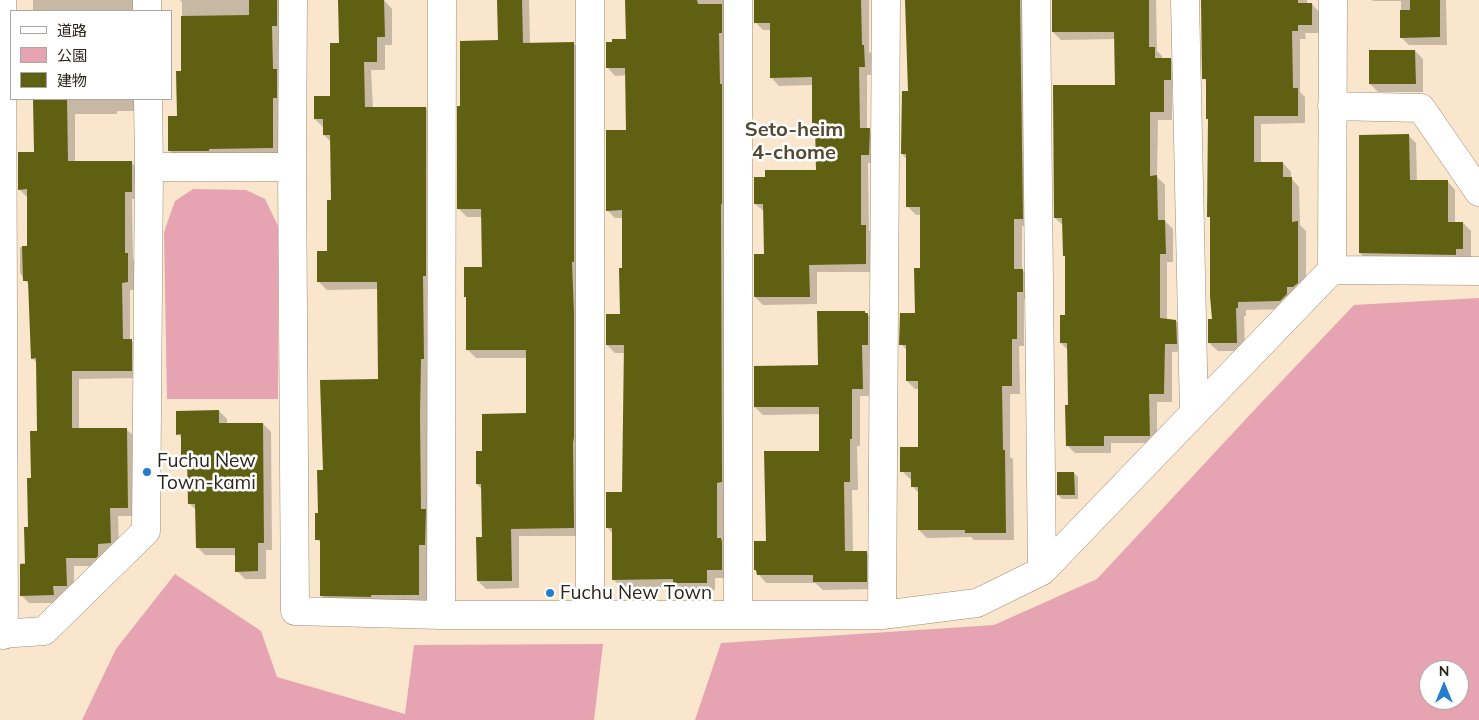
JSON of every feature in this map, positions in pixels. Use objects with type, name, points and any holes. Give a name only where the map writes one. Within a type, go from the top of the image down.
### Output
[{"type":"street","points":[[2,0],[2,635],[44,630],[146,531],[148,100]]},
{"type":"street","points":[[293,0],[292,167],[295,611],[441,615],[882,615],[978,603],[1042,571],[1332,270],[1333,0]]},
{"type":"street","points":[[441,615],[442,0]]},
{"type":"street","points":[[590,0],[590,615]]},
{"type":"street","points":[[738,0],[738,615]]},
{"type":"street","points":[[882,615],[886,0]]},
{"type":"street","points":[[1036,0],[1042,571]]},
{"type":"street","points":[[1185,0],[1194,413]]},
{"type":"street","points":[[1332,106],[1421,108],[1479,192]]},
{"type":"street","points":[[149,167],[292,167]]},
{"type":"street","points":[[1332,270],[1479,271]]},
{"type":"green space","points":[[193,189],[246,190],[265,199],[278,226],[278,399],[167,399],[164,232],[175,201]]},
{"type":"green space","points":[[1479,298],[1479,720],[695,720],[721,643],[994,625],[1097,579],[1354,305]]},
{"type":"green space","points":[[175,574],[261,631],[277,677],[405,714],[414,645],[603,644],[594,720],[82,720],[116,649]]},
{"type":"building","points":[[249,0],[277,0],[277,26],[272,26],[273,69],[277,69],[277,98],[273,98],[273,148],[168,151],[168,116],[177,116],[176,71],[181,71],[181,16],[249,15]]},
{"type":"building","points":[[338,0],[384,0],[385,37],[377,37],[377,62],[364,62],[365,107],[426,107],[426,276],[423,276],[424,359],[421,359],[420,415],[421,509],[426,509],[425,545],[419,545],[419,595],[371,595],[371,597],[320,596],[320,540],[315,540],[315,513],[318,513],[317,470],[323,470],[320,380],[378,379],[377,282],[317,282],[317,251],[327,251],[327,200],[331,200],[330,135],[323,135],[323,119],[314,119],[314,96],[330,96],[330,43],[339,43]]},
{"type":"building","points":[[497,0],[522,0],[523,43],[574,42],[574,262],[572,262],[574,314],[574,528],[511,529],[512,581],[477,581],[476,537],[482,537],[481,484],[476,484],[476,451],[482,451],[482,414],[526,413],[526,350],[466,350],[464,267],[482,267],[481,209],[457,209],[457,106],[460,106],[460,41],[498,40]]},
{"type":"building","points":[[625,0],[697,0],[698,4],[722,4],[722,33],[719,33],[720,84],[722,84],[722,482],[717,483],[717,538],[721,538],[722,542],[722,570],[707,570],[707,583],[673,583],[673,579],[612,580],[612,528],[606,528],[606,492],[622,492],[624,345],[606,345],[606,314],[620,314],[619,268],[622,268],[622,210],[606,211],[606,130],[626,130],[625,68],[606,68],[606,42],[612,42],[612,39],[626,39]]},
{"type":"building","points":[[754,0],[861,0],[862,45],[864,45],[865,67],[859,67],[860,128],[870,128],[869,155],[861,155],[861,225],[866,225],[866,264],[809,265],[810,297],[754,297],[754,254],[764,254],[763,204],[754,204],[754,177],[765,177],[765,170],[816,170],[815,123],[812,123],[812,77],[770,78],[770,23],[754,23]]},
{"type":"building","points":[[905,0],[1020,0],[1023,219],[1014,219],[1014,269],[1023,269],[1023,292],[1017,292],[1017,339],[1012,339],[1012,386],[1002,386],[1006,533],[965,533],[965,530],[918,530],[918,487],[911,487],[911,472],[900,472],[900,447],[918,447],[918,381],[906,381],[906,345],[899,345],[900,313],[915,313],[914,268],[920,268],[920,207],[906,207],[906,154],[901,154],[902,91],[908,91]]},
{"type":"building","points":[[1052,0],[1149,0],[1149,47],[1155,47],[1155,58],[1171,58],[1171,80],[1164,80],[1164,112],[1150,112],[1150,176],[1157,175],[1158,220],[1165,220],[1166,254],[1160,254],[1160,318],[1176,320],[1177,344],[1165,344],[1164,394],[1149,394],[1150,436],[1104,436],[1104,446],[1066,446],[1065,405],[1068,405],[1067,343],[1060,343],[1060,315],[1065,315],[1065,256],[1063,256],[1062,218],[1054,218],[1053,85],[1115,85],[1114,32],[1052,32]]},
{"type":"building","points":[[1201,0],[1298,0],[1298,3],[1312,3],[1312,25],[1298,25],[1298,31],[1292,31],[1293,88],[1298,88],[1298,116],[1254,116],[1254,162],[1283,162],[1283,177],[1292,177],[1292,222],[1298,221],[1298,283],[1293,287],[1287,287],[1287,294],[1280,301],[1238,302],[1238,308],[1236,308],[1237,343],[1208,343],[1208,319],[1212,319],[1210,296],[1210,217],[1207,217],[1208,119],[1206,119],[1206,79],[1202,79]]},
{"type":"building","points":[[1410,0],[1440,0],[1440,37],[1400,38],[1400,10],[1410,10]]},
{"type":"building","points":[[1369,50],[1415,50],[1416,84],[1369,84]]},
{"type":"building","points":[[33,100],[67,100],[68,161],[132,161],[132,192],[125,192],[125,253],[128,253],[128,282],[122,283],[123,339],[132,339],[132,371],[72,371],[72,428],[127,428],[128,508],[110,508],[111,543],[98,544],[98,556],[96,558],[66,558],[67,586],[53,586],[54,595],[20,596],[20,564],[25,564],[24,527],[28,527],[27,478],[31,478],[30,431],[37,431],[36,358],[31,359],[28,281],[23,281],[22,246],[27,246],[27,189],[18,190],[18,152],[34,152]]},
{"type":"building","points":[[1409,134],[1410,180],[1448,180],[1448,222],[1463,222],[1463,249],[1456,249],[1456,255],[1359,253],[1359,135]]},
{"type":"building","points":[[817,311],[865,311],[865,313],[868,313],[868,345],[862,345],[863,389],[852,389],[850,482],[844,482],[845,551],[867,551],[867,582],[813,582],[813,575],[757,575],[756,570],[754,570],[754,541],[766,541],[764,451],[819,451],[819,407],[754,407],[754,366],[818,365]]},
{"type":"building","points":[[219,410],[219,423],[263,423],[264,543],[258,543],[258,571],[235,572],[235,548],[196,548],[195,504],[188,504],[187,456],[181,456],[181,434],[176,435],[176,411]]},
{"type":"building","points":[[1057,472],[1074,472],[1075,495],[1057,495]]},
{"type":"place","name":"Fuchu New Town-kami","points":[[147,472]]},
{"type":"place","name":"Fuchu New Town","points":[[550,593]]},
{"type":"district","name":"Seto-heim 4-chome","points":[[794,142]]}]
